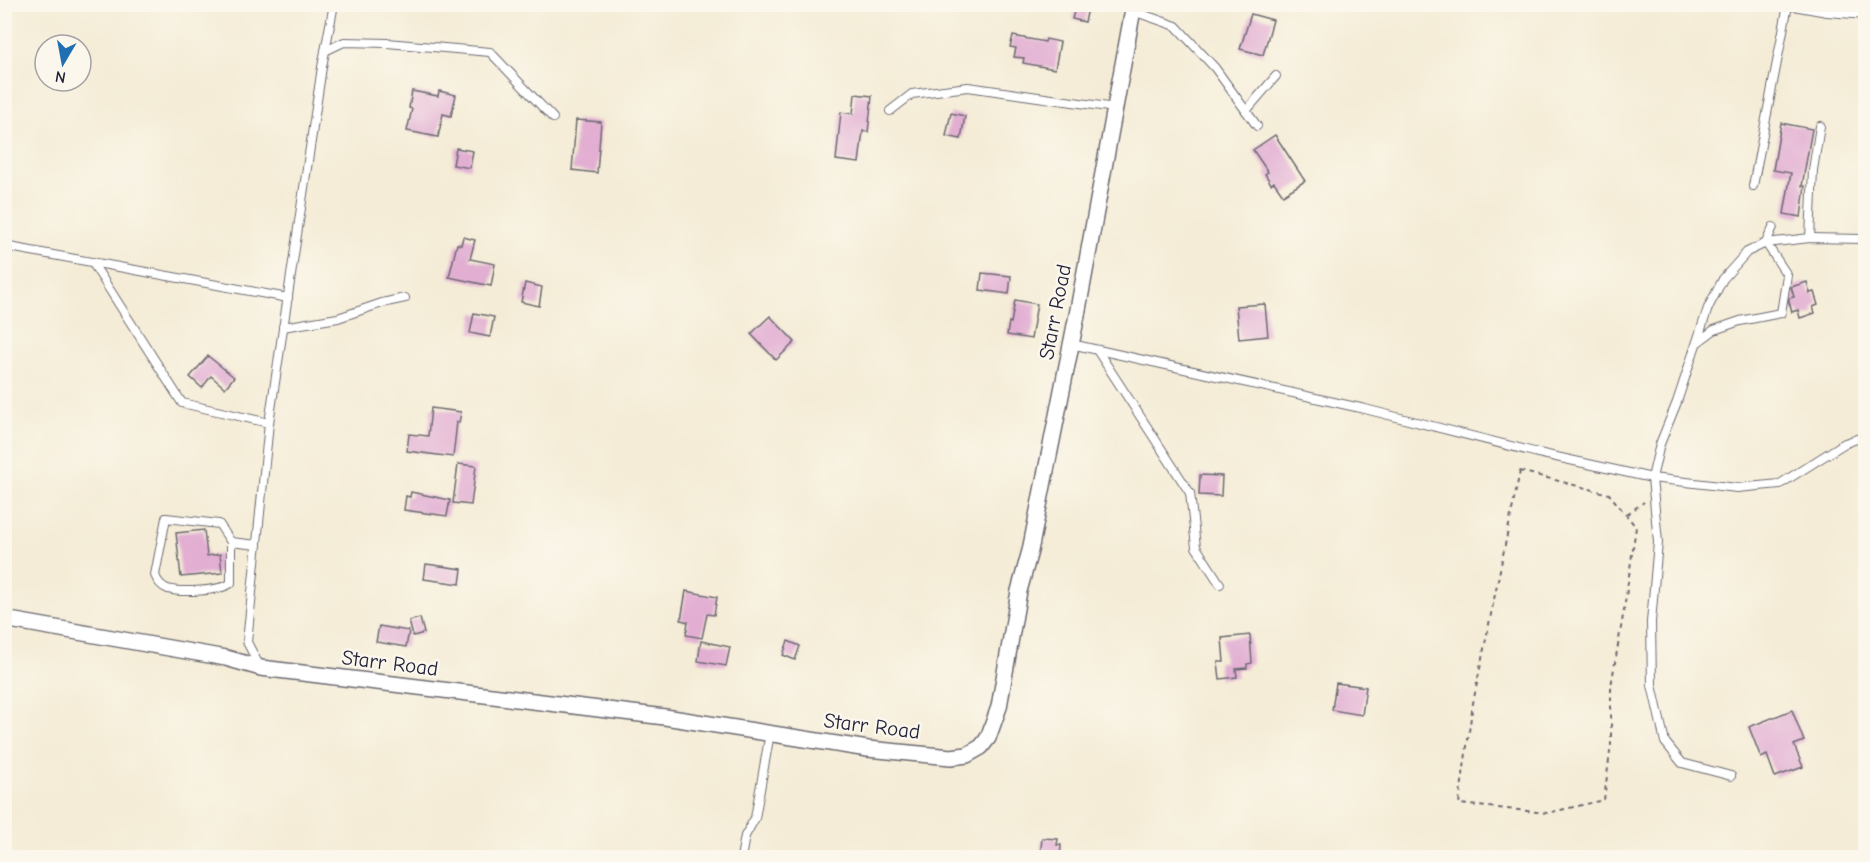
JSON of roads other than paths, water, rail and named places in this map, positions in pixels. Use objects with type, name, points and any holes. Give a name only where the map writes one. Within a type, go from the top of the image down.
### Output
[{"type":"street","name":"Starr Road","points":[[4,619],[226,658],[261,668],[665,717],[868,749],[951,757],[967,755],[981,747],[988,738],[999,707],[1019,591],[1030,551],[1071,344],[1133,8]]},
{"type":"lane","points":[[261,668],[248,642],[269,423],[334,4]]},
{"type":"lane","points":[[1782,4],[1827,12],[1866,15]]},
{"type":"lane","points":[[1754,186],[1788,5]]},
{"type":"lane","points":[[1133,8],[1176,26],[1215,68],[1257,126]]},
{"type":"lane","points":[[325,51],[344,42],[387,43],[490,52],[553,118]]},
{"type":"lane","points":[[1246,111],[1276,76]]},
{"type":"lane","points":[[890,111],[912,94],[968,87],[1115,108]]},
{"type":"lane","points":[[1810,238],[1813,170],[1820,126]]},
{"type":"lane","points":[[1766,243],[1773,227]]},
{"type":"lane","points":[[1731,776],[1682,763],[1665,742],[1652,685],[1651,622],[1658,542],[1652,478],[1660,444],[1677,402],[1708,308],[1723,279],[1747,252],[1766,243],[1810,238],[1863,239],[1866,276]]},
{"type":"lane","points":[[1698,342],[1714,330],[1740,321],[1781,313],[1787,275],[1766,243]]},
{"type":"lane","points":[[4,246],[288,298]]},
{"type":"lane","points":[[92,262],[182,403],[269,423]]},
{"type":"lane","points":[[283,327],[338,318],[405,298]]},
{"type":"lane","points":[[1071,344],[1365,409],[1538,453],[1652,478],[1737,488],[1780,484],[1845,443],[1866,436]]},
{"type":"lane","points":[[1097,350],[1190,493],[1196,547],[1220,584]]},
{"type":"lane","points":[[166,518],[219,524],[231,542],[233,574],[231,583],[226,587],[193,590],[167,589],[158,582],[155,575],[166,518]]},
{"type":"lane","points":[[231,542],[257,544]]},
{"type":"lane","points":[[741,858],[745,836],[755,819],[770,733]]}]
